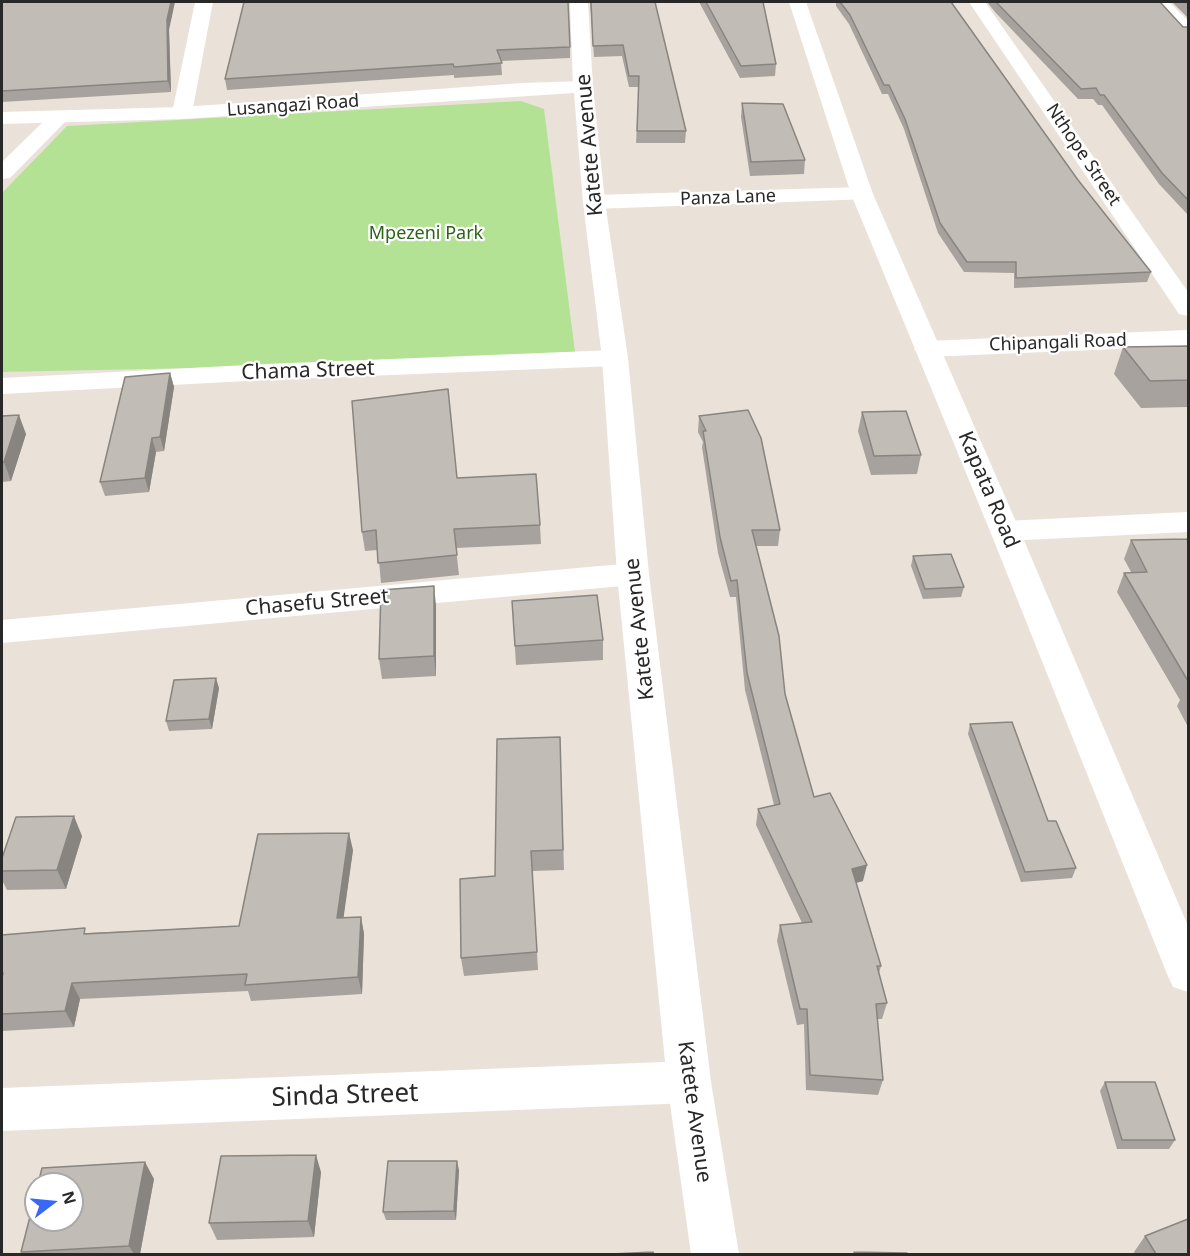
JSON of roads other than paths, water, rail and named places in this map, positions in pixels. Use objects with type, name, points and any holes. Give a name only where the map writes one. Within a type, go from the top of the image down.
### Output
[{"type":"street","points":[[182,113],[204,2]]},
{"type":"street","name":"Katete Avenue","points":[[579,2],[583,87],[594,202],[615,358],[633,574],[689,1082],[715,1254]]},
{"type":"street","name":"Kapata Road","points":[[797,2],[862,194],[1005,531],[1188,974]]},
{"type":"street","name":"Nthope Street","points":[[977,2],[1188,309]]},
{"type":"street","points":[[1160,2],[1188,31]]},
{"type":"street","name":"Lusangazi Road","points":[[2,118],[182,113],[523,88],[583,87]]},
{"type":"street","points":[[2,173],[58,118]]},
{"type":"street","name":"Panza Lane","points":[[594,202],[862,194]]},
{"type":"street","name":"Chipangali Road","points":[[927,349],[1188,338]]},
{"type":"street","name":"Chama Street","points":[[2,386],[266,372],[615,358]]},
{"type":"street","points":[[1005,531],[1188,522]]},
{"type":"street","name":"Chasefu Street","points":[[2,632],[633,574]]},
{"type":"street","name":"Sinda Street","points":[[2,1110],[689,1082]]},
{"type":"park label","name":"Mpezeni Park","points":[[426,234]]}]
